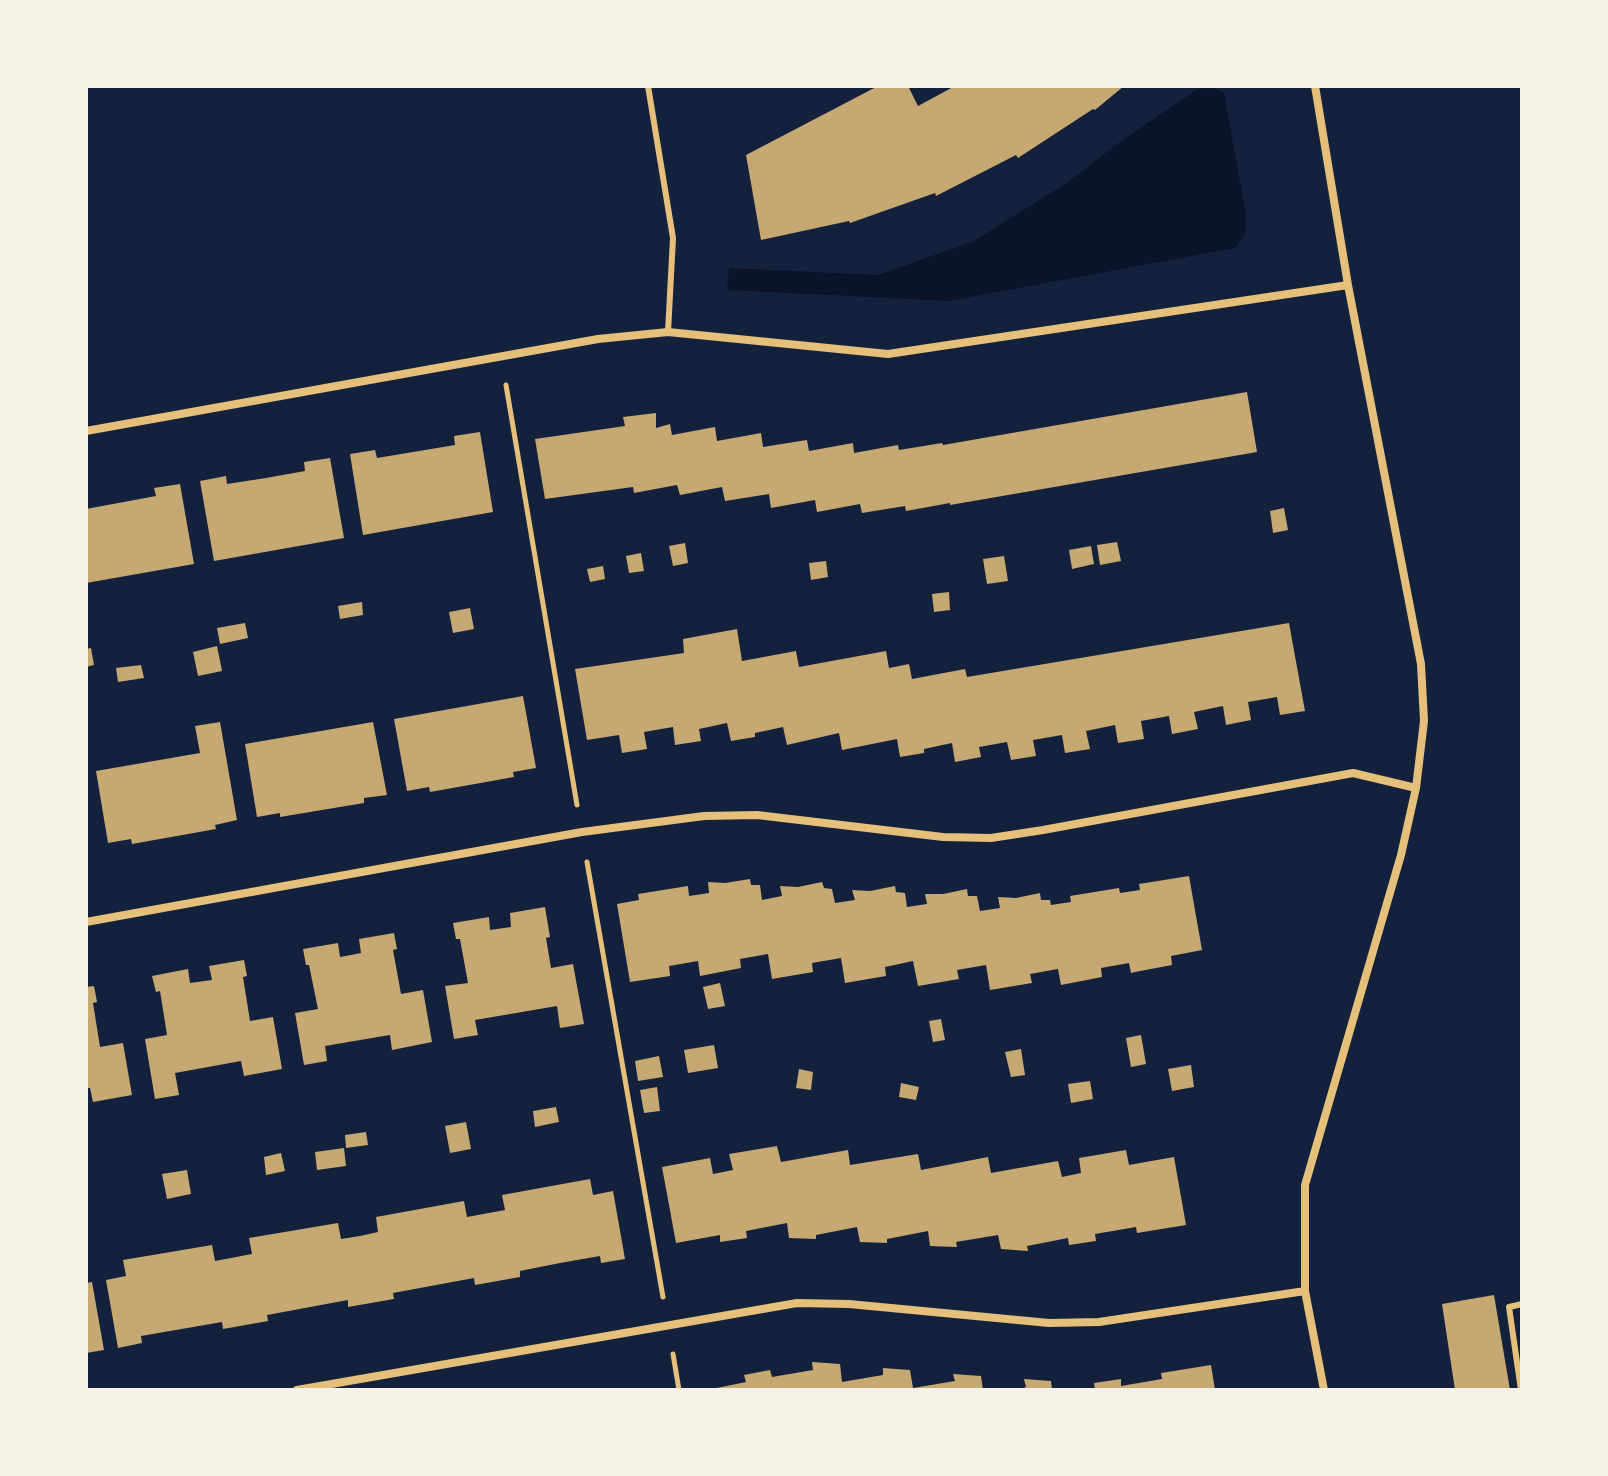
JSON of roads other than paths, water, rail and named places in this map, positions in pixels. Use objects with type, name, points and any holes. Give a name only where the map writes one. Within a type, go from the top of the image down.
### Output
[{"type":"street","points":[[1315,86],[1348,285],[1421,664],[1424,721],[1416,788],[1401,855],[1305,1185],[1305,1291],[1324,1390]]},
{"type":"street","points":[[86,431],[598,339],[668,332],[888,354],[1348,285]]},
{"type":"street","points":[[86,922],[582,832],[692,817],[757,815],[943,837],[991,838],[1353,773],[1416,788]]},
{"type":"street","points":[[297,1390],[797,1303],[849,1304],[1049,1323],[1099,1322],[1305,1291]]},
{"type":"lane","points":[[648,86],[673,238],[668,332]]},
{"type":"lane","points":[[1521,1390],[1509,1307],[1522,1304]]},
{"type":"water","points":[[1212,87],[1224,93],[1246,215],[1245,234],[1235,248],[949,301],[727,290],[729,268],[878,275],[974,241],[1065,184],[1198,89]]}]
